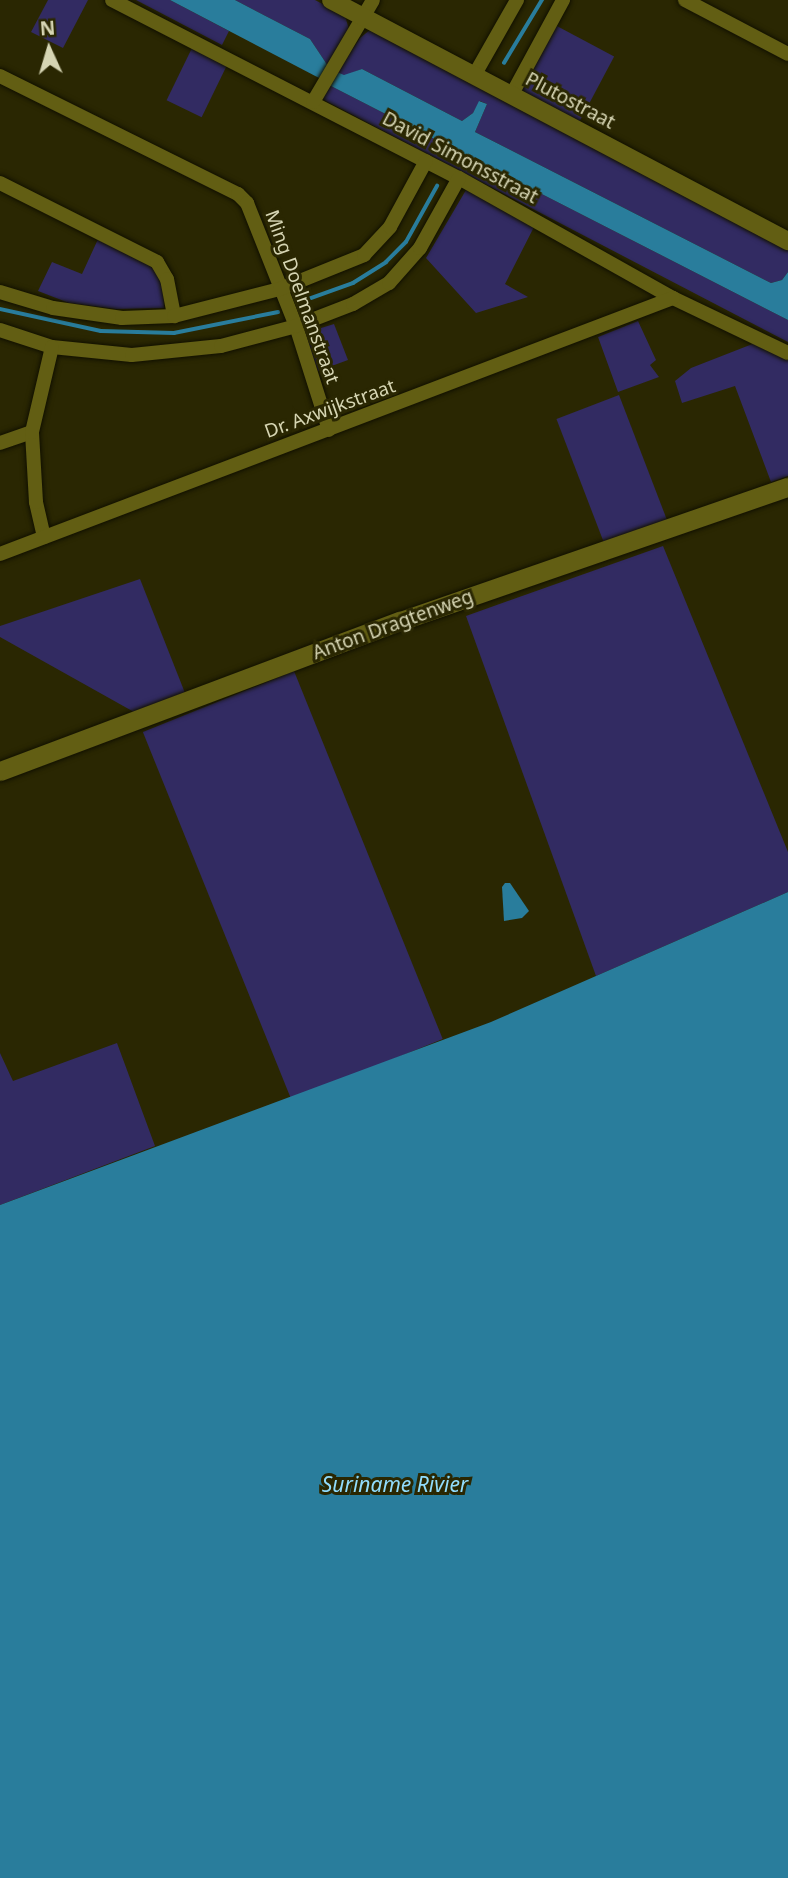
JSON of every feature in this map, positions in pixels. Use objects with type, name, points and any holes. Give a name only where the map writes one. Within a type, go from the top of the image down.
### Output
[{"type":"main road","name":"Anton Dragtenweg","points":[[0,771],[400,621],[788,487]]},
{"type":"street","name":"David Simonsstraat","points":[[112,0],[316,96],[426,161],[673,298],[788,353]]},
{"type":"street","name":"Plutostraat","points":[[331,0],[788,241]]},
{"type":"street","points":[[316,96],[373,0]]},
{"type":"street","points":[[475,74],[517,0]]},
{"type":"street","points":[[512,94],[563,0]]},
{"type":"street","points":[[685,0],[788,54]]},
{"type":"street","name":"Ming Doelmanstraat","points":[[0,76],[238,194],[247,203],[296,326],[328,430]]},
{"type":"street","points":[[0,292],[53,308],[122,318],[174,316],[281,289],[364,255],[390,227],[426,161]]},
{"type":"street","points":[[0,330],[52,347],[132,355],[221,346],[296,326],[353,304],[389,283],[420,248],[459,177]]},
{"type":"street","points":[[0,183],[157,262],[167,279],[174,316]]},
{"type":"street","name":"Dr. Axwijkstraat","points":[[0,554],[673,298]]},
{"type":"street","points":[[44,537],[36,502],[32,432],[52,347]]},
{"type":"street","points":[[0,443],[32,432]]},
{"type":"shaded area","points":[[48,0],[88,0],[63,48],[31,32]]},
{"type":"shaded area","points":[[136,0],[170,0],[229,31],[222,45]]},
{"type":"shaded area","points":[[235,0],[315,0],[345,16],[349,29],[328,66],[310,39]]},
{"type":"shaded area","points":[[555,25],[614,56],[579,123],[520,91]]},
{"type":"shaded area","points":[[371,29],[788,248],[788,272],[782,280],[771,283],[475,132],[487,104],[480,101],[473,113],[462,121],[362,69],[344,76],[337,72],[360,38]]},
{"type":"shaded area","points":[[192,48],[227,65],[202,117],[167,100]]},
{"type":"shaded area","points":[[329,85],[788,320],[788,342],[322,99]]},
{"type":"shaded area","points":[[466,190],[535,225],[505,284],[528,297],[476,313],[426,258]]},
{"type":"shaded area","points":[[99,237],[153,264],[163,281],[164,308],[116,309],[69,303],[38,291],[52,262],[82,274]]},
{"type":"shaded area","points":[[638,321],[656,360],[650,365],[659,377],[618,392],[598,337]]},
{"type":"shaded area","points":[[334,324],[348,360],[318,371],[305,336],[308,332]]},
{"type":"shaded area","points":[[755,343],[788,360],[788,476],[771,482],[735,386],[682,403],[675,381],[691,368]]},
{"type":"shaded area","points":[[619,395],[667,521],[605,545],[556,419]]},
{"type":"shaded area","points":[[663,546],[788,852],[788,892],[596,976],[466,616]]},
{"type":"shaded area","points":[[140,579],[185,693],[134,712],[0,637],[0,626]]},
{"type":"shaded area","points":[[294,671],[443,1039],[292,1100],[143,732]]},
{"type":"shaded area","points":[[117,1043],[155,1146],[0,1205],[0,1053],[13,1081]]},
{"type":"water","points":[[170,0],[235,0],[310,39],[328,66],[321,79]]},
{"type":"water","points":[[362,69],[462,121],[473,113],[479,101],[487,104],[475,132],[771,283],[782,280],[788,272],[788,320],[329,85],[337,72],[344,75]]},
{"type":"water","points":[[505,883],[510,883],[529,911],[522,918],[504,921],[502,887]]},
{"type":"water","name":"Suriname Rivier","points":[[788,892],[788,1878],[0,1878],[0,1205],[491,1022]]},
{"type":"waterway","points":[[504,63],[542,0]]},
{"type":"waterway","points":[[306,300],[353,283],[386,262],[406,242],[437,186]]},
{"type":"waterway","points":[[0,309],[101,331],[174,333],[278,312]]}]
